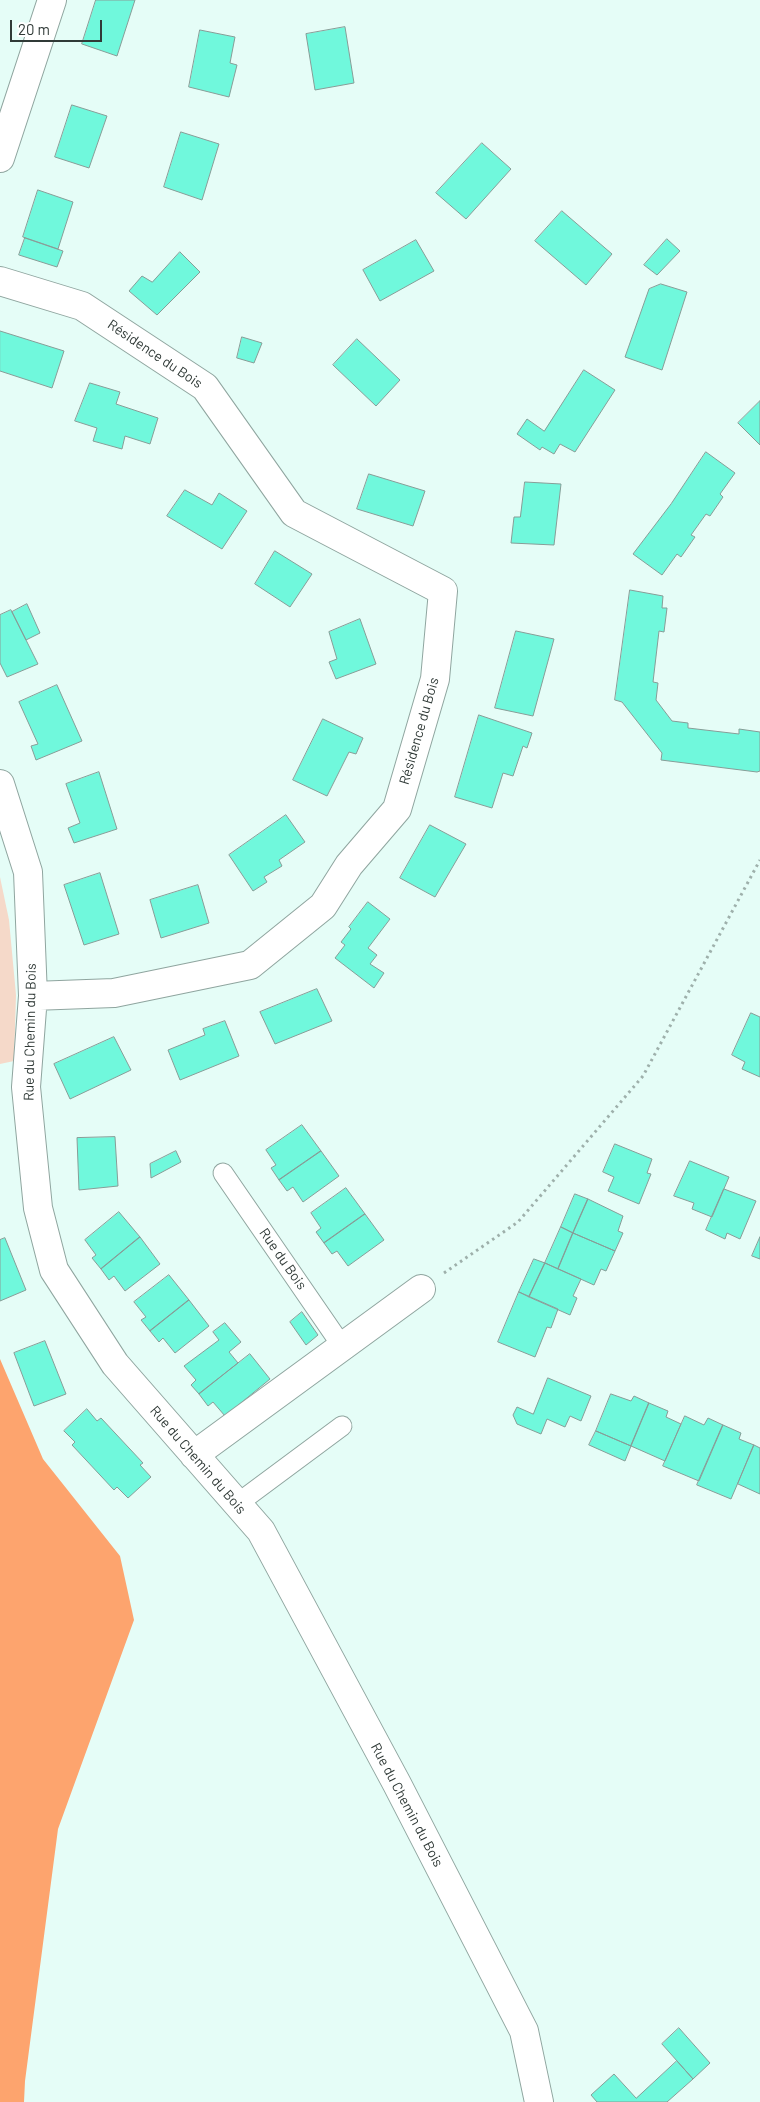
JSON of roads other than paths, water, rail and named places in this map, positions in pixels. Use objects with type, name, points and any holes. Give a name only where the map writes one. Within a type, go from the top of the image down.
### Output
[{"type":"street","points":[[0,158],[52,0]]},
{"type":"street","name":"Résidence du Bois","points":[[0,281],[82,306],[206,387],[294,513],[443,591],[435,679],[398,809],[349,865],[323,906],[250,965],[114,993],[33,996]]},
{"type":"street","name":"Rue du Chemin du Bois","points":[[0,784],[28,872],[33,996],[26,1087],[38,1208],[54,1270],[115,1364],[261,1531],[402,1793],[524,2031],[539,2102]]},
{"type":"street","points":[[194,1454],[421,1289]]},
{"type":"lane","name":"Rue du Bois","points":[[223,1173],[342,1346]]},
{"type":"lane","points":[[237,1504],[342,1426]]}]
